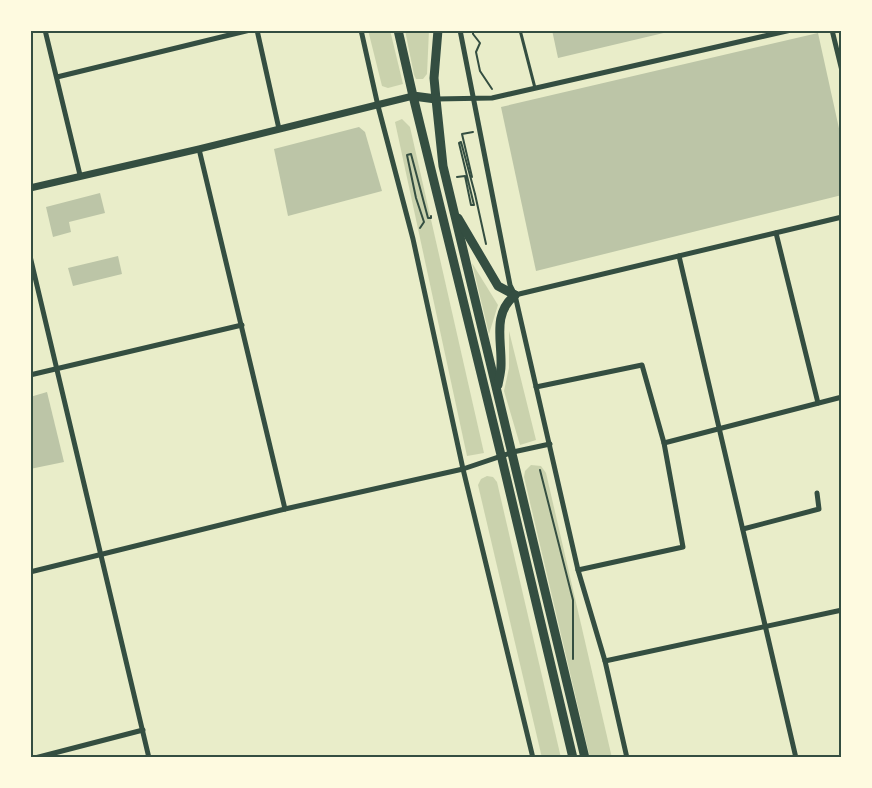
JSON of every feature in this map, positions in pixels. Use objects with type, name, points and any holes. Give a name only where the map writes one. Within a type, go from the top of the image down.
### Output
[{"type":"main road","points":[[398,30],[573,758]]},
{"type":"main road","points":[[438,30],[434,78],[443,166],[585,758]]},
{"type":"main road","points":[[413,96],[436,99]]},
{"type":"main road","points":[[455,214],[498,286],[515,295],[507,302],[500,321],[501,365],[498,390]]},
{"type":"street","points":[[45,30],[80,175]]},
{"type":"street","points":[[57,77],[250,30]]},
{"type":"street","points":[[257,30],[279,129]]},
{"type":"street","points":[[361,30],[378,106],[413,239],[463,469],[533,758]]},
{"type":"street","points":[[460,30],[510,285],[515,295],[578,570],[605,661],[627,758]]},
{"type":"street","points":[[436,99],[492,98],[791,30]]},
{"type":"street","points":[[832,30],[842,70]]},
{"type":"street","points":[[30,188],[413,96]]},
{"type":"street","points":[[199,149],[285,509]]},
{"type":"street","points":[[515,295],[842,217]]},
{"type":"street","points":[[776,233],[818,403]]},
{"type":"street","points":[[30,256],[149,758]]},
{"type":"street","points":[[679,256],[796,758]]},
{"type":"street","points":[[30,375],[242,325]]},
{"type":"street","points":[[536,387],[642,365],[664,443],[683,547],[578,570]]},
{"type":"street","points":[[664,443],[842,397]]},
{"type":"street","points":[[30,572],[285,509],[463,469],[501,455],[550,444]]},
{"type":"street","points":[[743,529],[819,509],[817,493]]},
{"type":"street","points":[[605,661],[842,610]]},
{"type":"street","points":[[35,758],[143,730]]},
{"type":"lane","points":[[520,30],[535,89]]},
{"type":"path","points":[[465,176],[471,205],[474,205],[459,143],[461,142],[486,247]]},
{"type":"path","points":[[413,239],[424,222],[416,198],[407,155],[411,154],[428,218],[431,218],[429,207]]},
{"type":"path","points":[[540,471],[573,600],[573,668]]},
{"type":"green space","points":[[368,30],[390,30],[403,84],[388,88],[382,86]]},
{"type":"green space","points":[[405,30],[429,30],[427,74],[423,79],[416,79],[414,75]]},
{"type":"green space","points":[[402,119],[410,127],[484,453],[467,456],[395,122]]},
{"type":"green space","points":[[472,263],[498,305],[489,334]]},
{"type":"green space","points":[[509,331],[536,440],[520,445],[504,391],[509,368]]},
{"type":"green space","points":[[531,465],[541,466],[546,473],[612,758],[590,758],[524,477],[525,471]]},
{"type":"green space","points":[[487,476],[493,477],[497,482],[561,758],[542,758],[478,485],[481,479]]},
{"type":"building","points":[[552,30],[671,30],[672,31],[558,58]]},
{"type":"building","points":[[818,33],[842,142],[842,195],[536,271],[501,107]]},
{"type":"building","points":[[359,127],[365,132],[382,191],[288,216],[274,149]]},
{"type":"building","points":[[100,193],[105,213],[69,222],[71,232],[53,237],[46,207]]},
{"type":"building","points":[[118,256],[122,274],[73,286],[68,268]]},
{"type":"building","points":[[47,392],[64,462],[30,469],[30,397]]}]
